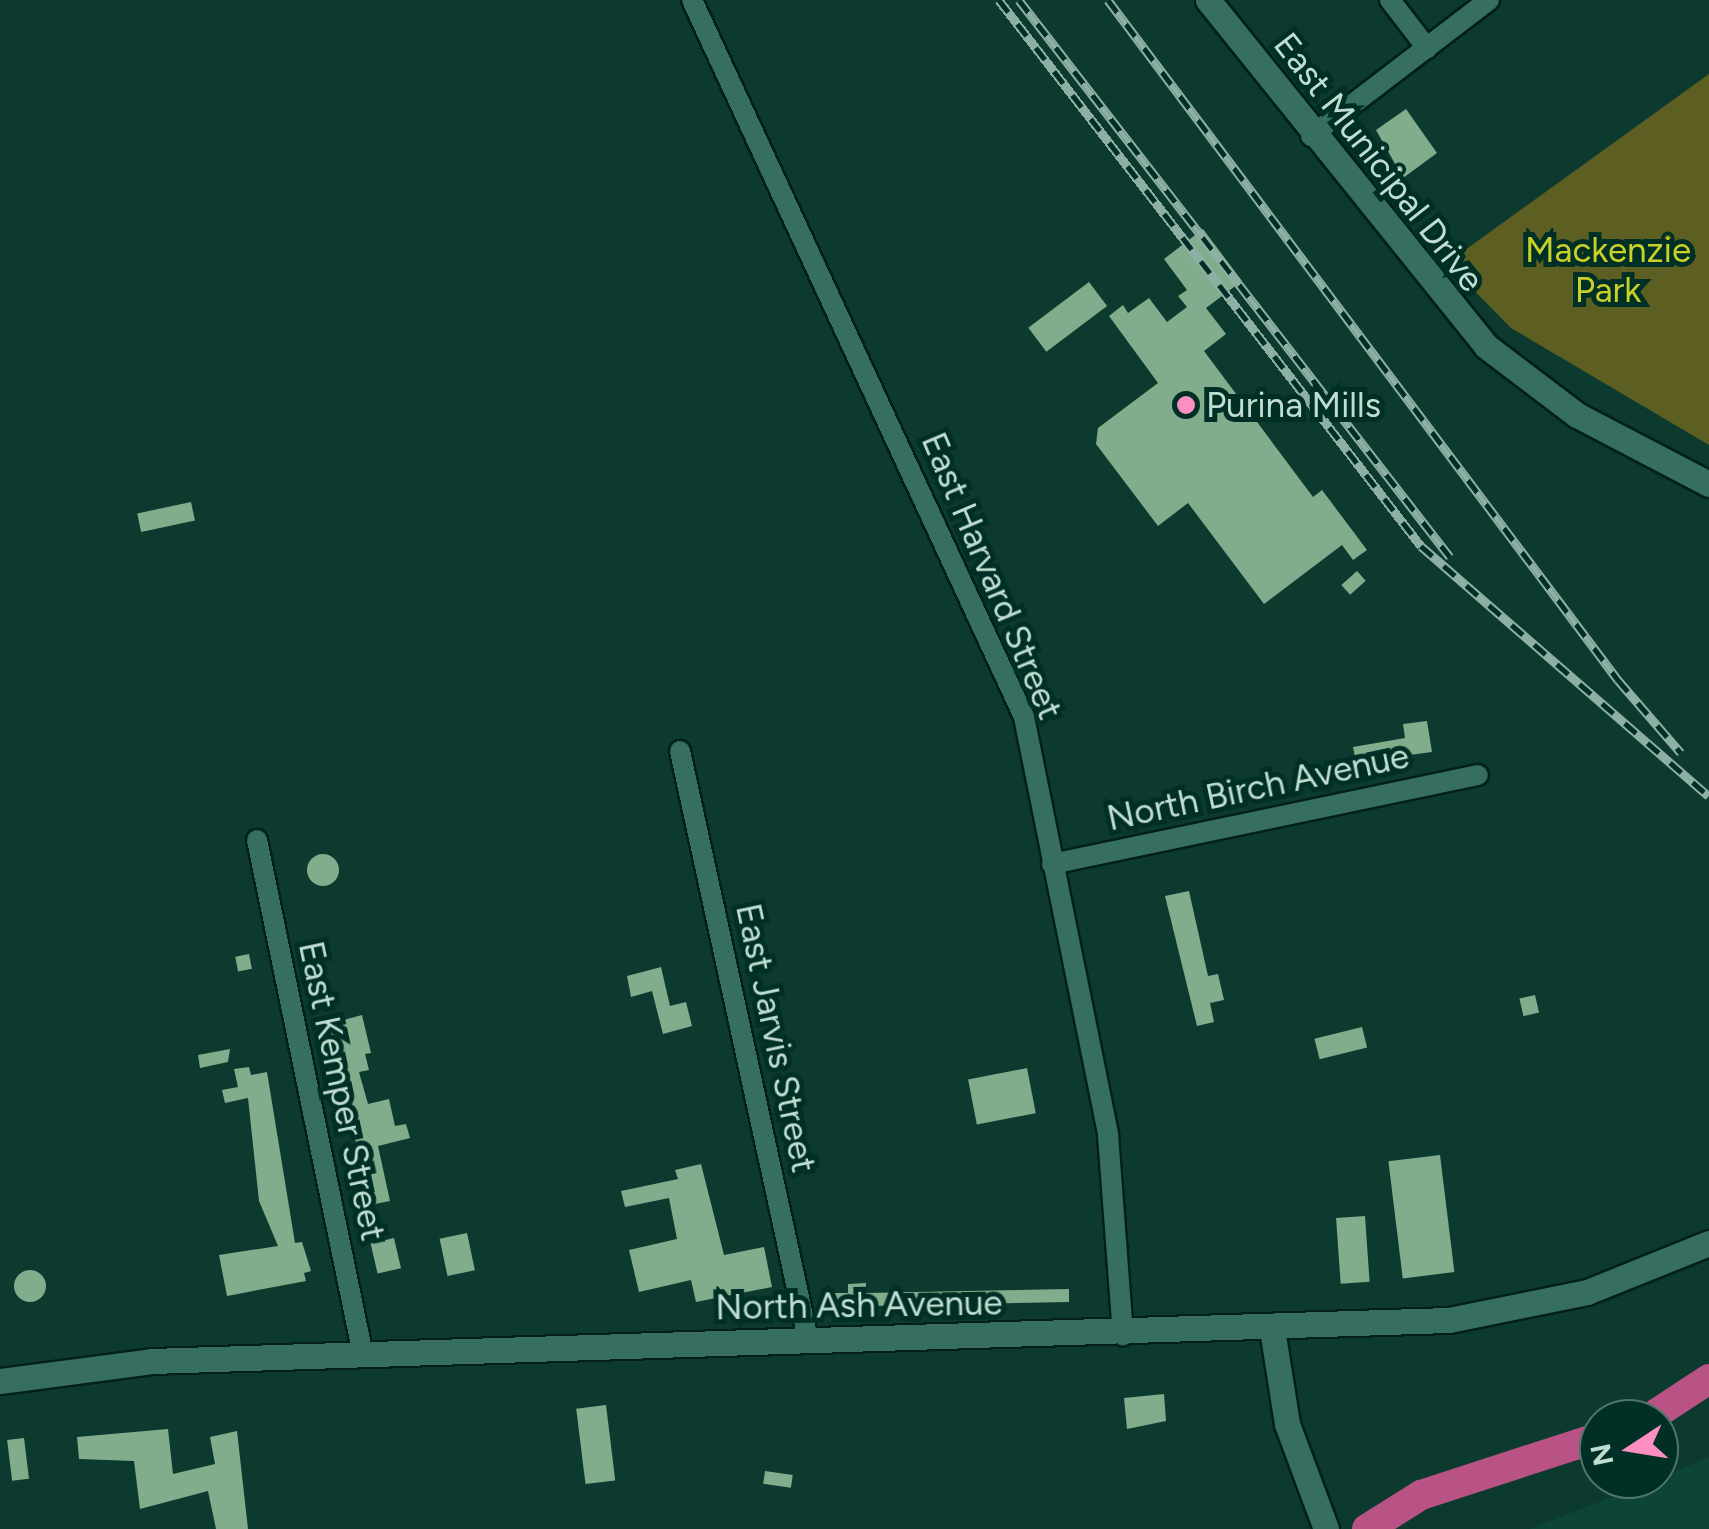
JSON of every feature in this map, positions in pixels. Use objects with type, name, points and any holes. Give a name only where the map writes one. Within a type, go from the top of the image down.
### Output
[{"type":"street","name":"East Harvard Street","points":[[692,0],[1024,717],[1108,1136],[1123,1335]]},
{"type":"street","name":"East Municipal Drive","points":[[1208,0],[1311,136],[1486,346],[1577,415],[1709,484]]},
{"type":"street","points":[[1390,0],[1427,48]]},
{"type":"street","points":[[1311,136],[1489,0]]},
{"type":"street","name":"East Jarvis Street","points":[[680,751],[808,1340]]},
{"type":"street","name":"North Birch Avenue","points":[[1052,864],[1478,775]]},
{"type":"street","name":"East Kemper Street","points":[[257,840],[362,1355]]},
{"type":"street","name":"North Ash Avenue","points":[[0,1380],[151,1361],[808,1340],[1123,1335],[1449,1320],[1586,1292],[1709,1243]]},
{"type":"street","points":[[1272,1329],[1287,1424],[1326,1529]]},
{"type":"shaded area","points":[[1709,1457],[1709,1529],[1529,1529],[1607,1499],[1679,1499],[1679,1470]]},
{"type":"green space","name":"Mackenzie Park","points":[[1709,74],[1709,445],[1511,328],[1447,263]]},
{"type":"building","points":[[1406,109],[1437,153],[1403,178],[1376,130]]},
{"type":"building","name":"Purina Mills","points":[[1203,229],[1242,281],[1206,308],[1226,334],[1204,351],[1313,497],[1322,490],[1367,550],[1353,560],[1342,545],[1264,604],[1188,503],[1158,526],[1096,444],[1098,428],[1158,383],[1109,316],[1123,305],[1128,313],[1149,298],[1167,322],[1187,307],[1178,296],[1187,290],[1164,259]]},
{"type":"building","points":[[1089,282],[1107,306],[1046,352],[1028,328]]},
{"type":"building","points":[[191,502],[195,521],[141,532],[137,513]]},
{"type":"building","points":[[1357,571],[1366,581],[1350,595],[1341,585]]},
{"type":"building","points":[[1427,721],[1432,752],[1356,762],[1353,747],[1405,738],[1403,724]]},
{"type":"building","points":[[323,854],[334,859],[339,870],[334,881],[323,886],[312,881],[307,870],[312,859]]},
{"type":"building","points":[[1189,891],[1208,976],[1218,974],[1224,1000],[1210,1003],[1214,1022],[1197,1026],[1165,896]]},
{"type":"building","points":[[249,954],[252,969],[238,971],[235,957]]},
{"type":"building","points":[[661,967],[670,1006],[686,1002],[692,1026],[663,1034],[652,991],[631,997],[627,976]]},
{"type":"building","points":[[1535,995],[1539,1013],[1523,1016],[1519,999]]},
{"type":"building","points":[[362,1015],[371,1053],[365,1054],[369,1070],[359,1072],[368,1104],[389,1099],[395,1126],[406,1124],[410,1138],[378,1146],[390,1201],[370,1205],[329,1024]]},
{"type":"building","points":[[1362,1027],[1367,1047],[1320,1059],[1314,1039]]},
{"type":"building","points":[[230,1049],[228,1062],[200,1068],[198,1055]]},
{"type":"building","points":[[249,1067],[251,1075],[267,1072],[295,1243],[302,1242],[311,1271],[304,1273],[306,1281],[227,1296],[219,1255],[278,1246],[259,1201],[248,1098],[225,1103],[222,1090],[238,1087],[234,1069]]},
{"type":"building","points":[[1027,1068],[1036,1113],[977,1125],[968,1079]]},
{"type":"building","points":[[1440,1155],[1454,1272],[1403,1278],[1388,1161]]},
{"type":"building","points":[[701,1164],[724,1255],[764,1247],[772,1287],[696,1302],[691,1280],[639,1292],[629,1250],[677,1239],[669,1198],[625,1207],[621,1191],[678,1179],[675,1170]]},
{"type":"building","points":[[1365,1216],[1370,1282],[1341,1284],[1336,1218]]},
{"type":"building","points":[[467,1233],[475,1270],[448,1276],[440,1239]]},
{"type":"building","points":[[394,1238],[401,1268],[378,1274],[371,1243]]},
{"type":"building","points":[[30,1270],[41,1275],[46,1286],[41,1297],[30,1302],[19,1297],[14,1286],[19,1275]]},
{"type":"building","points":[[866,1283],[866,1293],[1069,1289],[1069,1302],[824,1307],[824,1293],[848,1293],[848,1284]]},
{"type":"building","points":[[1164,1394],[1166,1421],[1127,1429],[1124,1398]]},
{"type":"building","points":[[606,1405],[615,1480],[585,1484],[576,1409]]},
{"type":"building","points":[[168,1429],[173,1474],[215,1464],[210,1437],[237,1431],[248,1529],[216,1529],[208,1491],[140,1509],[134,1461],[79,1459],[77,1437]]},
{"type":"building","points":[[24,1438],[29,1479],[12,1481],[7,1440]]},
{"type":"building","points":[[765,1471],[793,1475],[791,1488],[763,1484]]},
{"type":"waterway","points":[[1678,1399],[1709,1379]]},
{"type":"waterway","points":[[1367,1529],[1421,1495],[1579,1444]]},
{"type":"railway","points":[[999,0],[1421,546],[1709,796]]},
{"type":"railway","points":[[1019,0],[1450,557]]},
{"type":"railway","points":[[1108,0],[1618,680],[1681,753]]},
{"type":"place","name":"Purina Mills","points":[[1186,405]]}]
